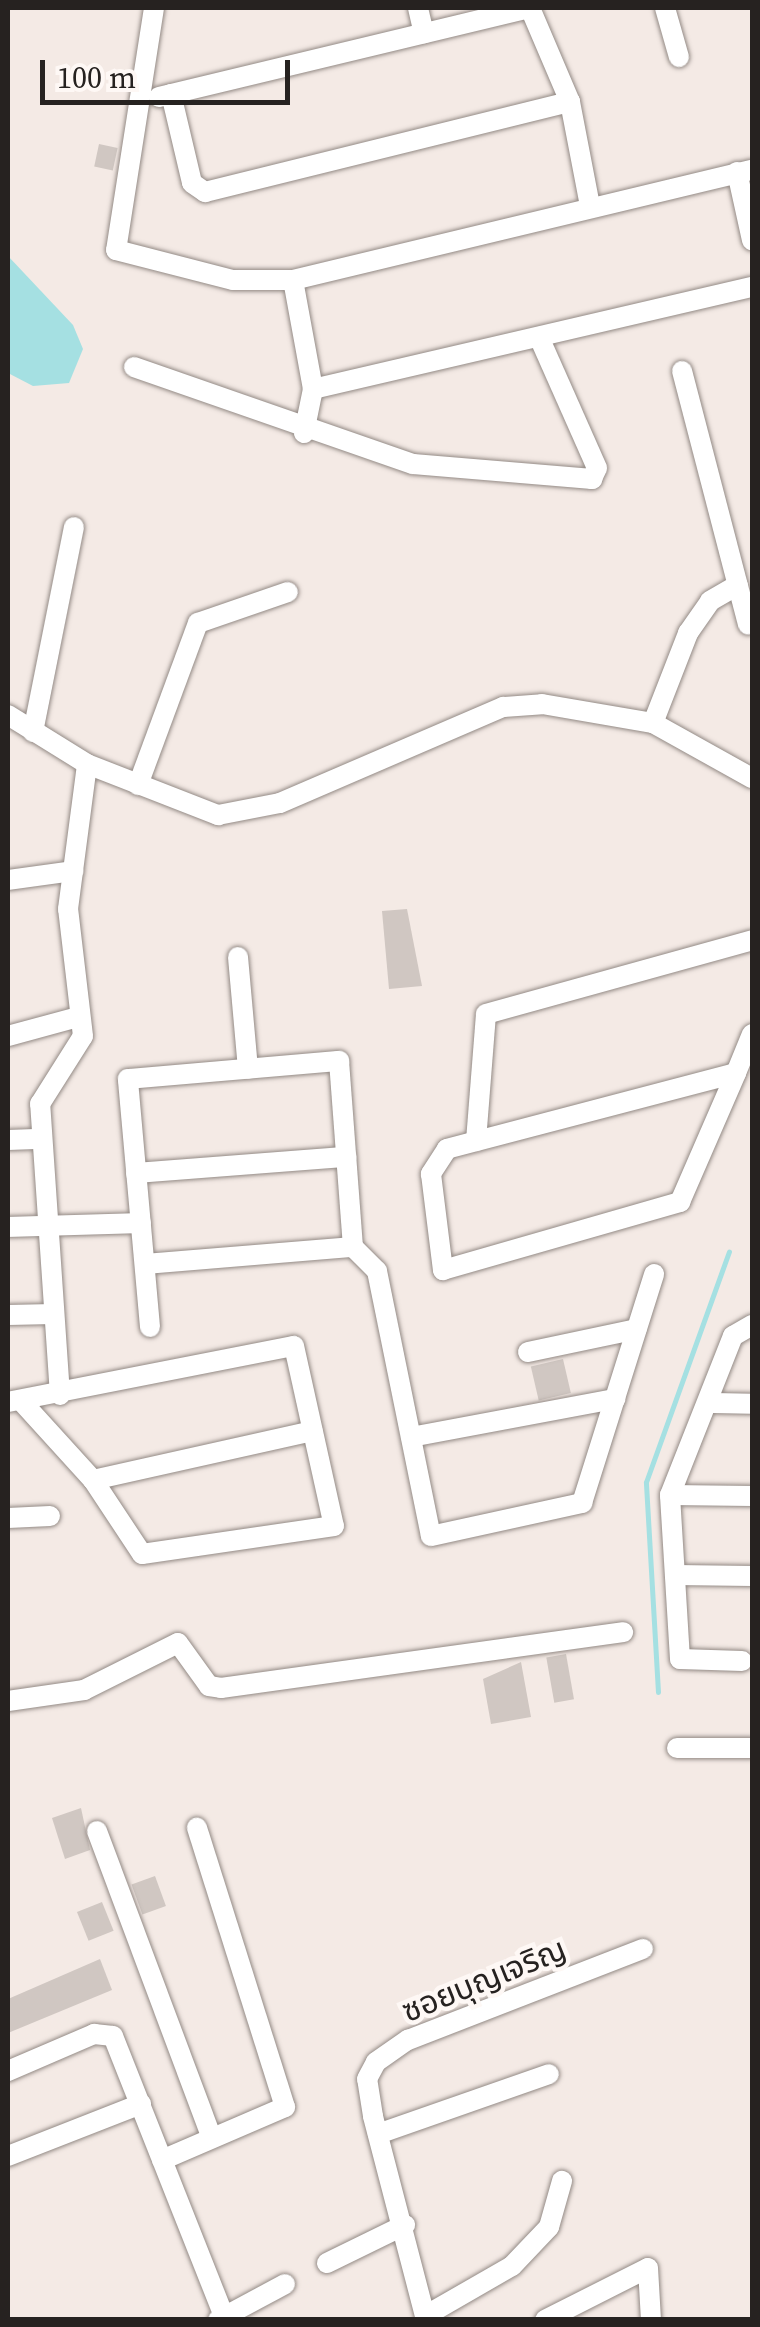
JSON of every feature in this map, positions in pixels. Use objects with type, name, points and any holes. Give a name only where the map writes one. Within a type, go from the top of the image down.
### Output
[{"type":"street","points":[[154,8],[116,250],[233,280],[293,280],[745,171],[752,240]]},
{"type":"street","points":[[418,8],[424,33]]},
{"type":"street","points":[[142,102],[530,8],[570,102],[590,206]]},
{"type":"street","points":[[665,8],[679,56]]},
{"type":"street","points":[[171,94],[192,183],[204,192],[570,102]]},
{"type":"street","points":[[293,280],[313,389],[304,434]]},
{"type":"street","points":[[313,389],[752,286]]},
{"type":"street","points":[[134,366],[304,434],[413,464],[592,479],[598,468],[539,337]]},
{"type":"street","points":[[682,371],[748,625]]},
{"type":"street","points":[[33,732],[74,528]]},
{"type":"street","points":[[653,723],[688,633],[710,601],[738,585]]},
{"type":"street","points":[[138,785],[198,622],[288,592]]},
{"type":"street","points":[[8,715],[87,764],[192,809],[248,813],[503,708],[542,704],[653,723],[752,778]]},
{"type":"street","points":[[60,1395],[46,1227],[43,1086],[78,1054],[73,870],[87,764]]},
{"type":"street","points":[[8,880],[73,870]]},
{"type":"street","points":[[476,1141],[486,1014],[752,940]]},
{"type":"street","points":[[238,957],[248,1068]]},
{"type":"street","points":[[8,1036],[78,1016]]},
{"type":"street","points":[[736,1073],[447,1149],[431,1174],[443,1270],[680,1202],[736,1073],[752,1034]]},
{"type":"street","points":[[150,1327],[128,1078],[339,1061],[353,1247],[377,1271],[431,1536],[582,1504],[654,1274]]},
{"type":"street","points":[[8,1140],[42,1139]]},
{"type":"street","points":[[136,1172],[346,1157]]},
{"type":"street","points":[[8,1227],[141,1222]]},
{"type":"street","points":[[144,1264],[353,1247]]},
{"type":"street","points":[[8,1315],[54,1314]]},
{"type":"street","points":[[742,1660],[680,1660],[670,1496],[713,1402],[733,1336],[752,1325]]},
{"type":"street","points":[[528,1352],[637,1329]]},
{"type":"street","points":[[294,1346],[334,1526],[142,1554],[94,1480],[15,1402],[294,1346]]},
{"type":"street","points":[[411,1437],[615,1399]]},
{"type":"street","points":[[713,1402],[752,1404]]},
{"type":"street","points":[[94,1480],[312,1430]]},
{"type":"street","points":[[670,1496],[752,1496]]},
{"type":"street","points":[[8,1518],[50,1516]]},
{"type":"street","points":[[675,1576],[752,1576]]},
{"type":"street","points":[[8,1702],[84,1690],[178,1643],[209,1686],[221,1688],[623,1632]]},
{"type":"street","points":[[677,1748],[752,1748]]},
{"type":"street","points":[[162,2160],[285,2107],[198,1828]]},
{"type":"street","points":[[97,1831],[212,2136]]},
{"type":"street","name":"ซอยบุญเจริญ","points":[[425,2318],[367,2079],[376,2062],[408,2040],[643,1950]]},
{"type":"street","points":[[8,2071],[94,2034],[113,2036],[221,2318],[286,2284]]},
{"type":"street","points":[[378,2134],[549,2074]]},
{"type":"street","points":[[8,2156],[141,2104]]},
{"type":"street","points":[[425,2318],[512,2266],[549,2226],[562,2181]]},
{"type":"street","points":[[327,2263],[405,2225]]},
{"type":"street","points":[[545,2320],[648,2268],[651,2320]]},
{"type":"water","points":[[8,256],[73,325],[83,349],[69,383],[33,386],[8,373]]},
{"type":"building","points":[[99,144],[118,148],[113,170],[94,166]]},
{"type":"building","points":[[407,909],[422,986],[389,989],[382,911]]},
{"type":"building","points":[[563,1359],[571,1393],[539,1401],[531,1366]]},
{"type":"building","points":[[566,1654],[574,1699],[554,1703],[546,1657]]},
{"type":"building","points":[[521,1662],[531,1717],[491,1724],[483,1679]]},
{"type":"building","points":[[81,1808],[90,1850],[65,1859],[52,1818]]},
{"type":"building","points":[[155,1876],[166,1906],[142,1915],[132,1885]]},
{"type":"building","points":[[102,1902],[114,1931],[89,1941],[77,1912]]},
{"type":"building","points":[[100,1959],[112,1990],[8,2033],[8,1999]]},
{"type":"waterway","points":[[658,1692],[646,1482],[729,1252]]}]
